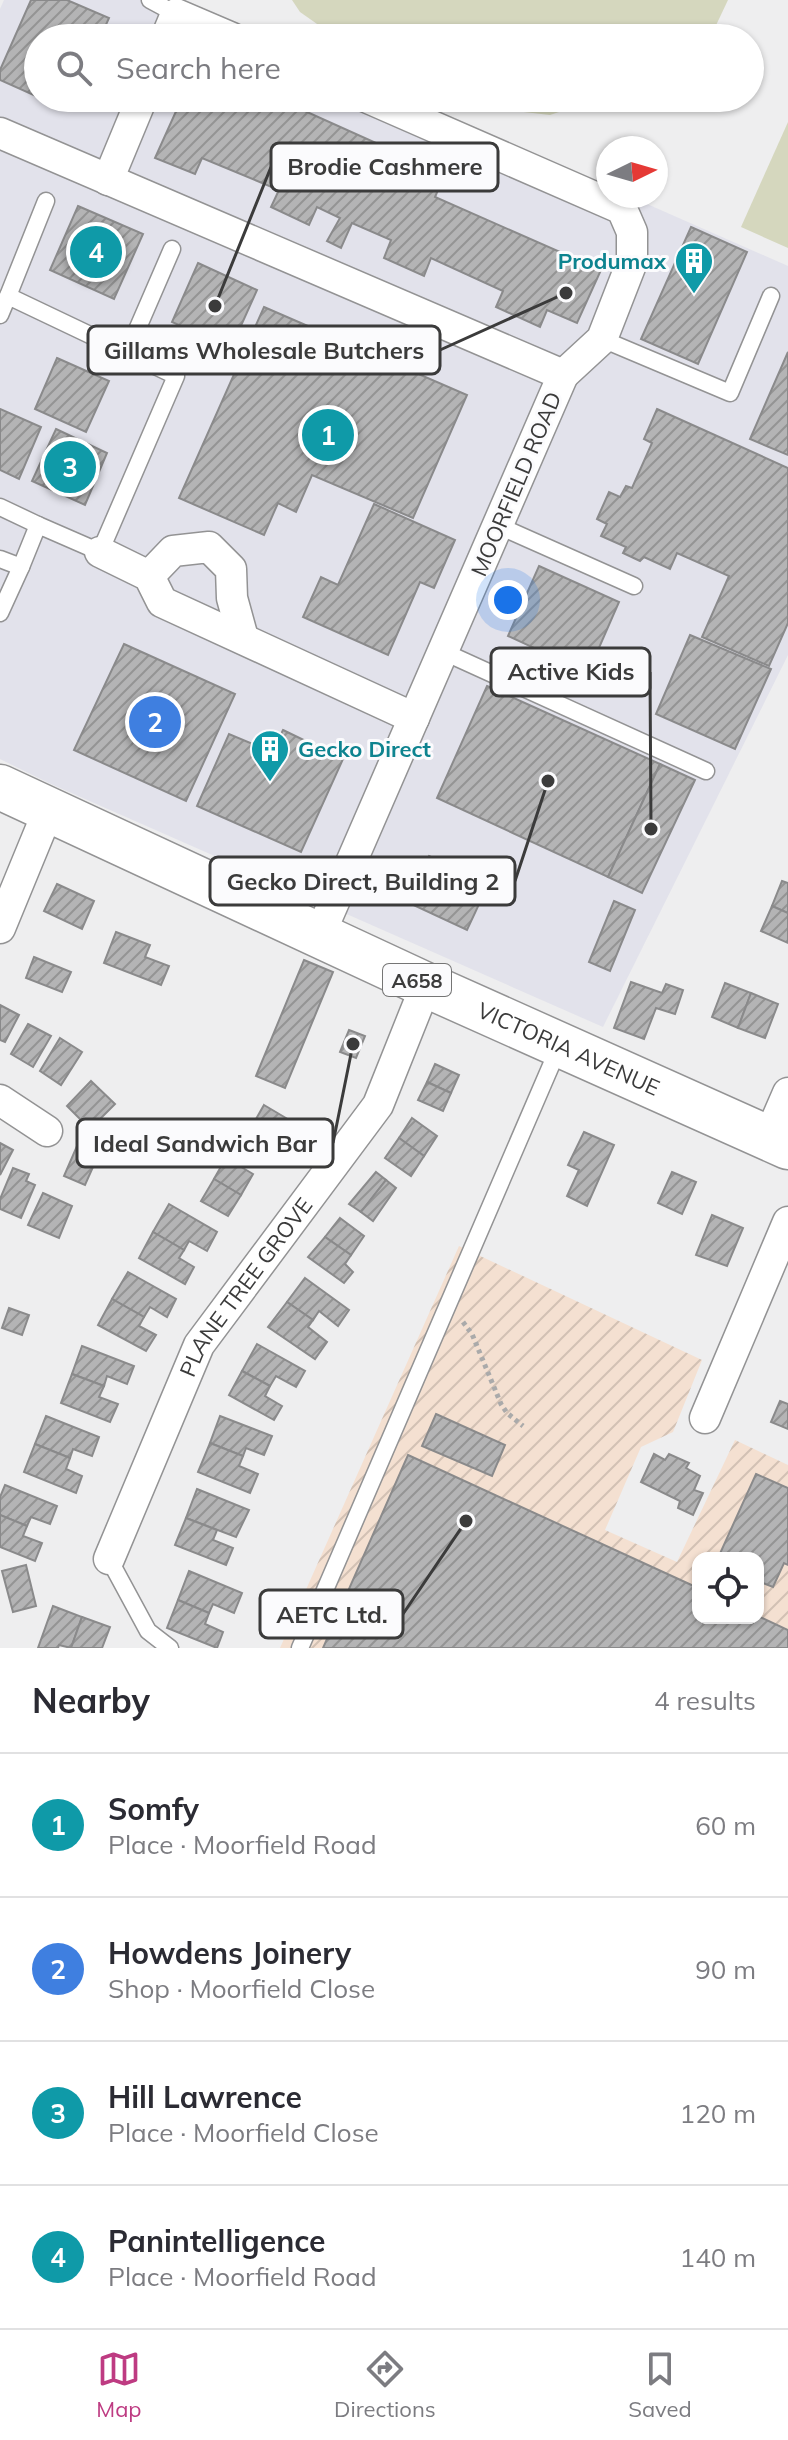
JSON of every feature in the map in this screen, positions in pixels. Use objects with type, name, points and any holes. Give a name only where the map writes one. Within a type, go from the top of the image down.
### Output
[{"type":"highway","name":"VICTORIA AVENUE","points":[[0,787],[426,985],[778,1143]]},
{"type":"street","points":[[164,17],[187,24]]},
{"type":"street","points":[[108,180],[136,112]]},
{"type":"street","points":[[400,112],[622,209],[632,232],[632,262],[602,339],[563,375]]},
{"type":"street","name":"MOORFIELD ROAD","points":[[0,133],[563,375],[320,934]]},
{"type":"street","points":[[149,576],[173,551],[209,547],[231,569],[232,598],[243,638]]},
{"type":"street","points":[[100,552],[149,576],[162,602],[414,718]]},
{"type":"street","points":[[0,928],[49,809]]},
{"type":"street","name":"PLANE TREE GROVE","points":[[109,1559],[199,1345],[378,1105],[426,985]]},
{"type":"street","points":[[778,1143],[788,1093]]},
{"type":"street","points":[[0,1100],[47,1131]]},
{"type":"street","points":[[705,1418],[788,1222]]},
{"type":"lane","points":[[0,315],[46,201]]},
{"type":"lane","points":[[127,353],[172,249]]},
{"type":"lane","points":[[0,507],[100,552],[176,376],[8,296]]},
{"type":"lane","points":[[602,339],[730,393],[771,296]]},
{"type":"lane","points":[[0,613],[38,525]]},
{"type":"lane","points":[[499,526],[634,586]]},
{"type":"lane","points":[[0,559],[21,567]]},
{"type":"lane","points":[[444,652],[706,771]]},
{"type":"lane","points":[[300,1648],[560,1044]]},
{"type":"lane","points":[[109,1559],[148,1631],[170,1648]]},
{"type":"path","points":[[444,1314],[466,1325],[501,1404],[523,1426]]},
{"type":"shaded area","points":[[4,0],[184,0],[238,24],[24,24],[24,112],[438,112],[596,182],[596,208],[656,208],[788,266],[788,655],[603,1027],[0,759],[0,9]]},
{"type":"shaded area","points":[[459,1246],[702,1360],[673,1432],[641,1447],[605,1530],[677,1562],[735,1440],[788,1465],[788,1648],[280,1648]]},
{"type":"green space","points":[[292,0],[728,0],[717,24],[317,24],[300,12]]},
{"type":"green space","points":[[524,112],[559,112],[550,115]]},
{"type":"green space","points":[[788,122],[788,248],[741,227]]},
{"type":"building","points":[[31,0],[67,0],[109,18],[106,24],[24,24],[24,91],[0,80],[0,70]]},
{"type":"building","points":[[176,112],[307,112],[445,174],[435,197],[601,270],[577,323],[547,310],[540,327],[496,307],[503,291],[431,258],[424,276],[384,258],[391,240],[352,223],[341,248],[327,241],[340,218],[317,207],[309,225],[271,207],[279,190],[202,158],[195,174],[155,158]]},
{"type":"building","points":[[78,206],[143,234],[114,299],[50,270]]},
{"type":"building","name":"Produmax","points":[[691,227],[747,252],[698,364],[641,339]]},
{"type":"building","points":[[198,263],[257,290],[231,348],[172,322]]},
{"type":"building","points":[[264,307],[467,395],[413,518],[312,475],[296,512],[278,503],[264,535],[179,498]]},
{"type":"building","points":[[788,352],[788,455],[750,439]]},
{"type":"building","points":[[57,358],[109,381],[86,432],[35,409]]},
{"type":"building","points":[[0,409],[41,427],[19,479],[0,470]]},
{"type":"building","points":[[657,409],[788,468],[788,623],[769,666],[702,637],[729,576],[677,553],[670,569],[644,557],[640,561],[623,553],[626,547],[601,536],[607,524],[597,519],[609,492],[620,497],[626,486],[632,488],[652,443],[644,439]]},
{"type":"building","points":[[56,429],[107,453],[85,505],[32,481]]},
{"type":"building","points":[[374,504],[455,540],[434,588],[420,582],[388,655],[303,617],[321,577],[338,585]]},
{"type":"building","points":[[539,566],[619,602],[588,673],[508,636]]},
{"type":"building","points":[[690,635],[771,669],[735,749],[656,714]]},
{"type":"building","points":[[124,644],[235,694],[186,801],[74,750]]},
{"type":"building","points":[[487,686],[660,764],[608,877],[437,798]]},
{"type":"building","name":"Gecko Direct","points":[[283,730],[343,759],[301,852],[197,806],[229,734],[272,752]]},
{"type":"building","points":[[660,764],[695,780],[642,893],[608,877]]},
{"type":"building","points":[[429,856],[488,885],[467,930],[407,902]]},
{"type":"building","points":[[782,881],[788,883],[788,913],[772,906]]},
{"type":"building","points":[[57,884],[94,901],[82,929],[44,911]]},
{"type":"building","points":[[614,901],[635,910],[610,971],[589,962]]},
{"type":"building","points":[[772,906],[788,913],[788,943],[761,931]]},
{"type":"building","points":[[116,932],[150,945],[145,957],[169,966],[161,985],[104,963]]},
{"type":"building","points":[[34,957],[71,972],[62,992],[26,978]]},
{"type":"building","points":[[304,960],[333,972],[285,1088],[256,1076]]},
{"type":"building","points":[[631,982],[662,993],[666,984],[683,990],[675,1014],[656,1008],[644,1039],[614,1028]]},
{"type":"building","points":[[725,983],[751,993],[738,1028],[712,1017]]},
{"type":"building","points":[[751,993],[778,1004],[765,1038],[738,1028]]},
{"type":"building","points":[[0,1005],[19,1015],[5,1042],[0,1040]]},
{"type":"building","points":[[28,1024],[51,1036],[33,1067],[11,1054]]},
{"type":"building","points":[[349,1030],[365,1036],[356,1058],[340,1052]]},
{"type":"building","points":[[60,1038],[82,1052],[61,1085],[40,1071]]},
{"type":"building","points":[[435,1064],[459,1075],[451,1093],[427,1082]]},
{"type":"building","points":[[91,1081],[115,1104],[90,1129],[67,1106]]},
{"type":"building","points":[[427,1082],[451,1093],[443,1111],[418,1100]]},
{"type":"building","points":[[264,1105],[291,1121],[279,1142],[252,1126]]},
{"type":"building","points":[[412,1118],[437,1136],[424,1156],[399,1138]]},
{"type":"building","points":[[584,1132],[614,1145],[587,1206],[567,1196],[579,1170],[568,1165]]},
{"type":"building","points":[[399,1138],[424,1156],[411,1176],[385,1158]]},
{"type":"building","points":[[80,1139],[101,1149],[85,1185],[64,1176]]},
{"type":"building","points":[[0,1143],[13,1150],[0,1175]]},
{"type":"building","points":[[226,1158],[253,1174],[241,1195],[214,1179]]},
{"type":"building","points":[[13,1168],[29,1174],[26,1181],[35,1185],[21,1218],[0,1209],[0,1199]]},
{"type":"building","points":[[376,1172],[386,1180],[361,1212],[349,1204]]},
{"type":"building","points":[[672,1172],[696,1182],[682,1214],[658,1203]]},
{"type":"building","points":[[214,1179],[241,1195],[228,1216],[201,1201]]},
{"type":"building","points":[[386,1180],[396,1188],[373,1221],[361,1212]]},
{"type":"building","points":[[43,1193],[72,1206],[59,1238],[28,1225]]},
{"type":"building","points":[[169,1204],[217,1232],[207,1251],[189,1241],[184,1250],[153,1232]]},
{"type":"building","points":[[712,1215],[743,1228],[727,1266],[696,1255]]},
{"type":"building","points":[[340,1218],[364,1236],[351,1255],[325,1237]]},
{"type":"building","points":[[153,1232],[184,1250],[179,1258],[194,1267],[185,1284],[139,1258]]},
{"type":"building","points":[[325,1237],[351,1255],[345,1264],[353,1272],[344,1283],[308,1257]]},
{"type":"building","points":[[128,1272],[176,1299],[167,1317],[150,1307],[144,1317],[112,1299]]},
{"type":"building","points":[[305,1278],[349,1310],[338,1326],[319,1311],[313,1320],[287,1302]]},
{"type":"building","points":[[112,1299],[144,1317],[139,1326],[156,1335],[146,1351],[98,1325]]},
{"type":"building","points":[[287,1302],[313,1320],[308,1327],[327,1342],[315,1359],[268,1327]]},
{"type":"building","points":[[9,1308],[29,1315],[22,1335],[2,1328]]},
{"type":"building","points":[[257,1344],[305,1371],[296,1387],[276,1376],[270,1386],[242,1371]]},
{"type":"building","points":[[82,1346],[134,1366],[127,1384],[107,1376],[104,1386],[72,1374]]},
{"type":"building","points":[[242,1371],[270,1386],[265,1396],[282,1406],[274,1420],[229,1395]]},
{"type":"building","points":[[72,1374],[104,1386],[99,1397],[118,1404],[110,1422],[61,1403]]},
{"type":"building","points":[[780,1401],[788,1404],[788,1429],[771,1422]]},
{"type":"building","points":[[436,1414],[505,1445],[492,1476],[422,1446]]},
{"type":"building","points":[[46,1416],[99,1437],[92,1456],[73,1449],[70,1458],[35,1444]]},
{"type":"building","points":[[220,1416],[272,1436],[264,1455],[246,1448],[243,1456],[210,1443]]},
{"type":"building","points":[[210,1443],[243,1456],[239,1466],[258,1474],[250,1493],[198,1472]]},
{"type":"building","points":[[35,1444],[70,1458],[66,1469],[82,1476],[76,1493],[24,1472]]},
{"type":"building","points":[[654,1454],[665,1460],[669,1454],[689,1463],[686,1468],[700,1476],[694,1490],[703,1493],[693,1515],[678,1508],[680,1501],[641,1482]]},
{"type":"building","points":[[408,1455],[692,1585],[692,1624],[764,1624],[764,1619],[788,1630],[788,1648],[323,1648]]},
{"type":"building","points":[[756,1474],[788,1488],[788,1565],[784,1563],[773,1587],[764,1583],[764,1552],[721,1552]]},
{"type":"building","points":[[5,1485],[57,1506],[50,1524],[31,1517],[27,1526],[0,1515],[0,1497]]},
{"type":"building","points":[[197,1489],[249,1510],[236,1537],[186,1518]]},
{"type":"building","points":[[0,1515],[27,1526],[23,1536],[42,1543],[35,1561],[0,1547]]},
{"type":"building","points":[[186,1518],[217,1530],[213,1540],[233,1548],[226,1565],[175,1545]]},
{"type":"building","points":[[26,1565],[36,1606],[13,1612],[2,1571]]},
{"type":"building","points":[[189,1571],[242,1593],[234,1613],[213,1604],[209,1613],[178,1600]]},
{"type":"building","points":[[178,1600],[209,1613],[205,1624],[223,1632],[217,1648],[167,1628]]},
{"type":"building","points":[[53,1606],[82,1617],[71,1648],[59,1645],[58,1648],[38,1648]]},
{"type":"building","points":[[82,1617],[110,1627],[102,1648],[71,1648]]},
{"type":"place","name":"Panintelligence","points":[[96,252]]},
{"type":"place","name":"Gillams Wholesale Butchers","points":[[566,293]]},
{"type":"place","name":"Produmax","points":[[694,295]]},
{"type":"place","name":"Brodie Cashmere","points":[[215,306]]},
{"type":"place","name":"Somfy","points":[[328,435]]},
{"type":"place","name":"Hill Lawrence","points":[[70,467]]},
{"type":"place","name":"Howdens Joinery","points":[[155,722]]},
{"type":"place","name":"Gecko Direct, Building 2","points":[[548,781]]},
{"type":"place","name":"Gecko Direct","points":[[270,783]]},
{"type":"place","name":"Active Kids","points":[[651,829]]},
{"type":"place","name":"Ideal Sandwich Bar","points":[[353,1044]]},
{"type":"place","name":"AETC Ltd.","points":[[466,1521]]}]
